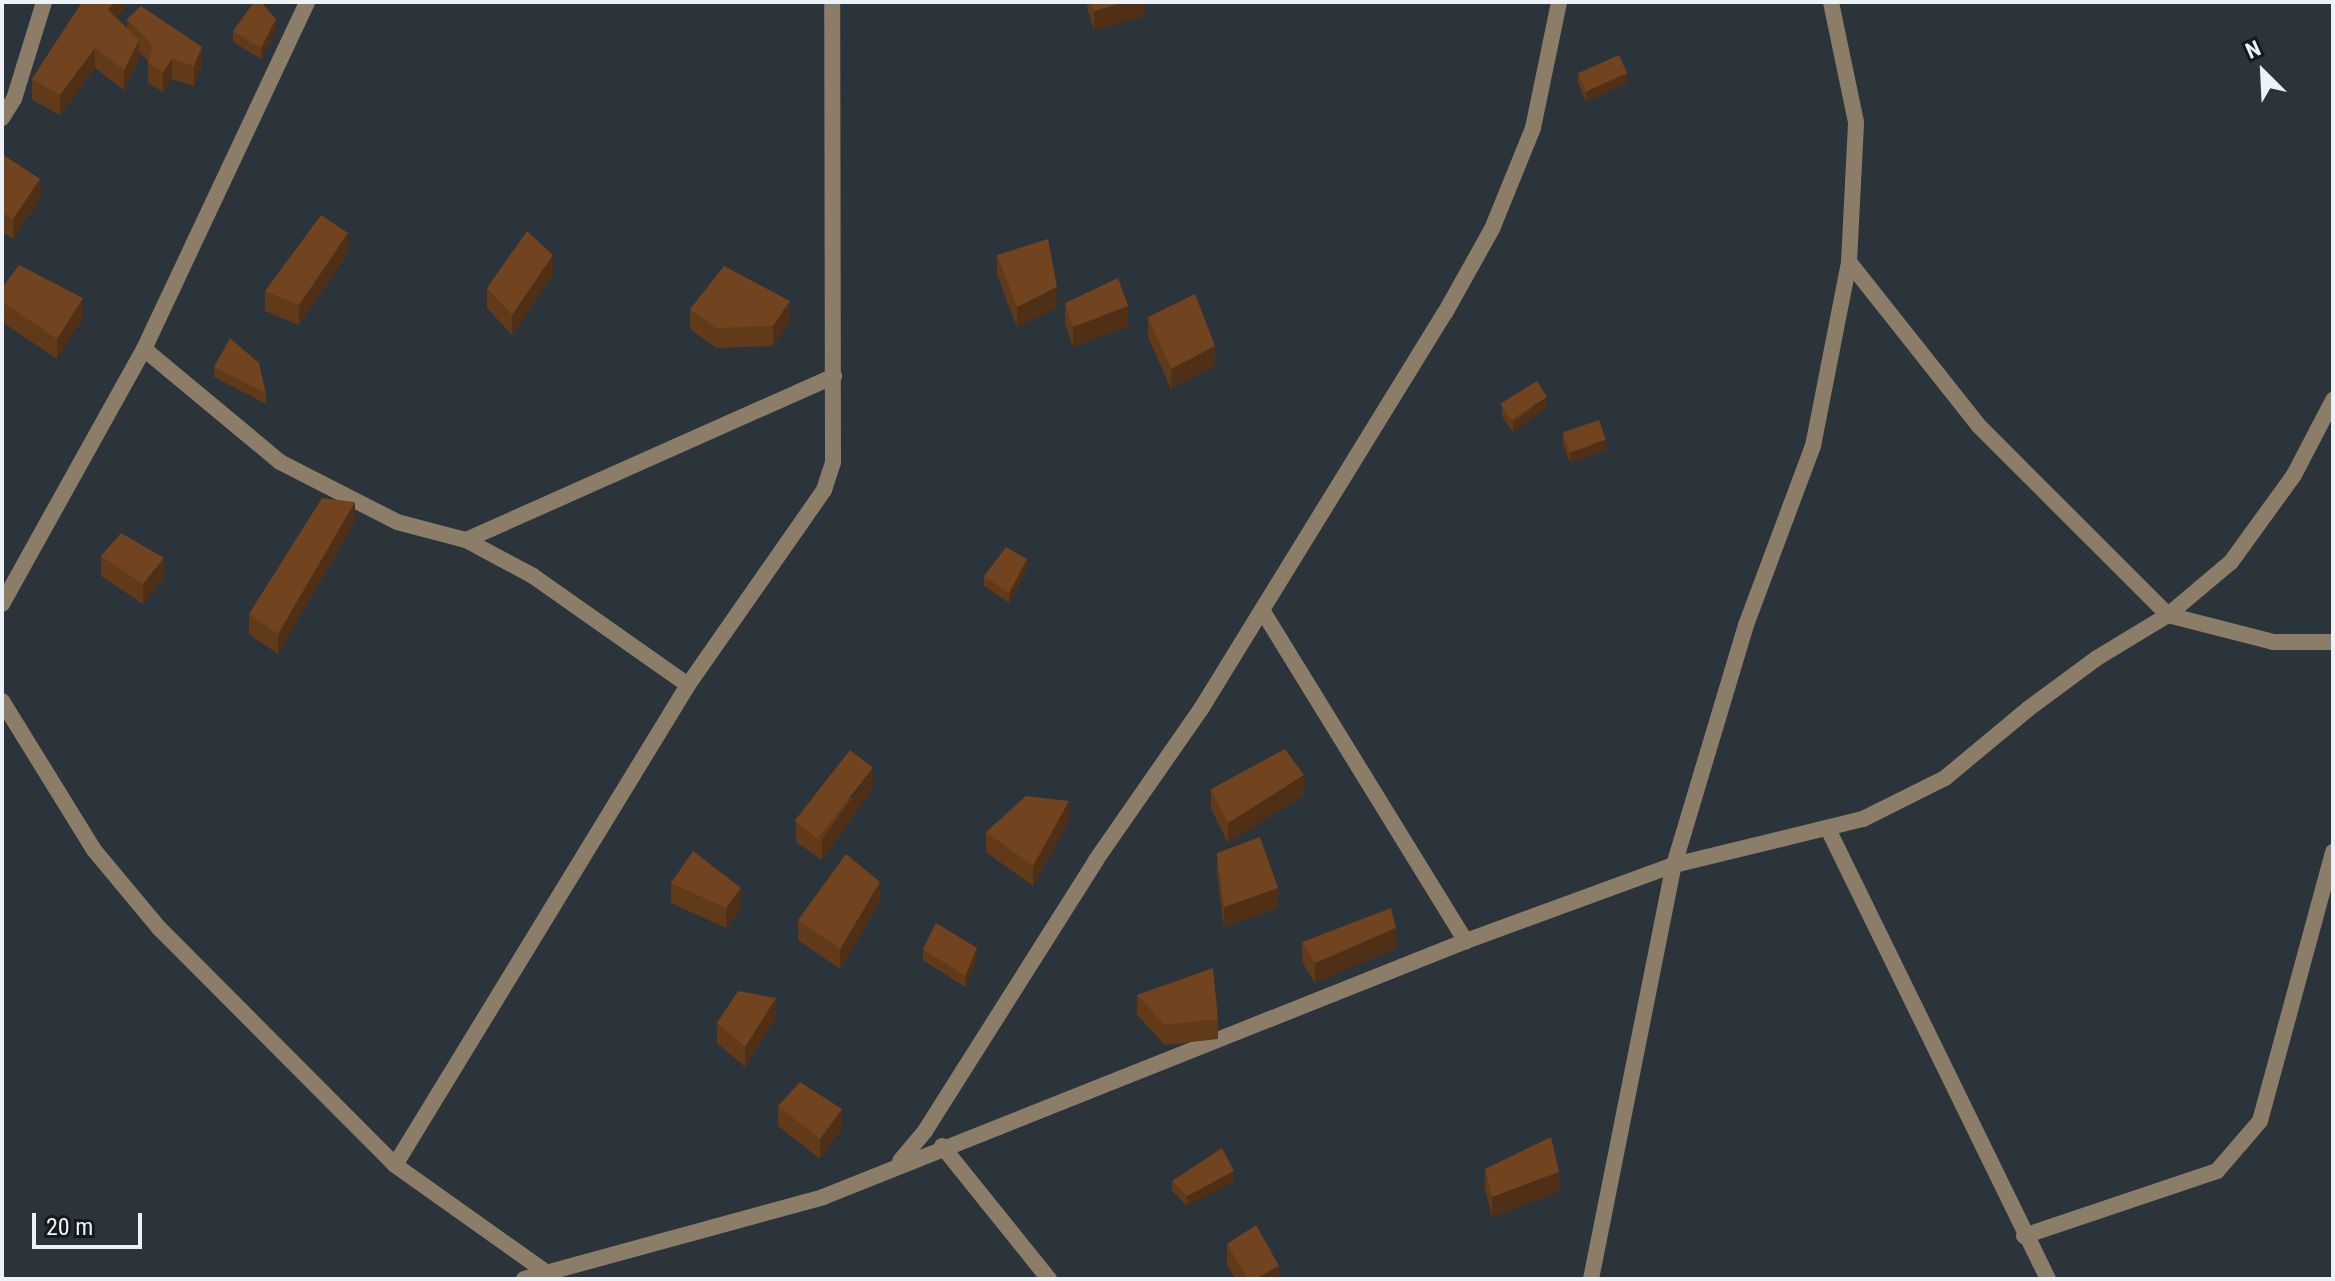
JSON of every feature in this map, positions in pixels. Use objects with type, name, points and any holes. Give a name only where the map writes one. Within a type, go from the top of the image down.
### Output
[{"type":"street","points":[[2,118],[14,99],[44,2]]},
{"type":"street","points":[[2,604],[144,349],[307,2]]},
{"type":"street","points":[[395,1165],[688,685],[824,490],[833,462],[832,2]]},
{"type":"street","points":[[896,1165],[925,1131],[1262,610],[1374,432],[1492,229],[1533,128],[1559,2]]},
{"type":"street","points":[[1591,1279],[1674,865],[1746,625],[1813,446],[1849,262],[1856,122],[1831,2]]},
{"type":"street","points":[[1849,262],[1978,425],[2168,615],[2273,642],[2333,642]]},
{"type":"street","points":[[144,349],[280,462],[397,522],[466,540],[533,576],[688,685]]},
{"type":"street","points":[[466,540],[834,376]]},
{"type":"street","points":[[524,1279],[823,1197],[942,1146],[1466,941],[1674,865],[1863,819],[1945,778],[2097,658],[2168,615],[2231,562],[2294,475],[2333,400]]},
{"type":"street","points":[[1262,610],[1466,941]]},
{"type":"street","points":[[2,701],[94,850],[159,928],[395,1165],[549,1274]]},
{"type":"street","points":[[1828,829],[2024,1236],[2048,1279]]},
{"type":"street","points":[[2024,1236],[2217,1171],[2260,1121],[2333,852]]},
{"type":"street","points":[[942,1146],[1049,1279]]},
{"type":"building","points":[[82,2],[114,2],[108,10],[139,40],[124,70],[95,48],[60,95],[32,79]]},
{"type":"building","points":[[254,2],[261,2],[276,19],[261,48],[233,31]]},
{"type":"building","points":[[1091,2],[1125,2],[1094,11]]},
{"type":"building","points":[[141,6],[202,47],[194,66],[172,59],[163,72],[148,63],[153,46],[127,19]]},
{"type":"building","points":[[1619,55],[1627,73],[1586,92],[1578,73]]},
{"type":"building","points":[[2,154],[40,179],[13,219],[2,212]]},
{"type":"building","points":[[321,215],[348,233],[299,305],[265,291]]},
{"type":"building","points":[[527,231],[553,255],[512,315],[487,288]]},
{"type":"building","points":[[1048,239],[1057,287],[1017,307],[997,255]]},
{"type":"building","points":[[19,265],[83,298],[57,339],[2,302],[2,288]]},
{"type":"building","points":[[724,266],[790,301],[773,326],[716,328],[690,309]]},
{"type":"building","points":[[1118,278],[1128,306],[1073,327],[1065,303]]},
{"type":"building","points":[[1195,294],[1215,346],[1171,369],[1148,317]]},
{"type":"building","points":[[230,338],[259,363],[266,394],[214,367]]},
{"type":"building","points":[[1537,381],[1547,397],[1511,420],[1501,404]]},
{"type":"building","points":[[1599,420],[1606,440],[1570,452],[1563,432]]},
{"type":"building","points":[[322,498],[355,502],[278,634],[249,614]]},
{"type":"building","points":[[121,533],[164,558],[143,584],[101,556]]},
{"type":"building","points":[[1006,547],[1027,559],[1009,593],[984,576]]},
{"type":"building","points":[[1285,749],[1304,775],[1228,823],[1211,789]]},
{"type":"building","points":[[850,750],[873,768],[817,839],[795,821]]},
{"type":"building","points":[[1026,796],[1069,801],[1033,866],[986,832]]},
{"type":"building","points":[[1260,837],[1278,888],[1224,907],[1217,853]]},
{"type":"building","points":[[693,851],[741,888],[726,908],[671,883]]},
{"type":"building","points":[[846,854],[880,882],[840,949],[798,920]]},
{"type":"building","points":[[1391,908],[1396,928],[1315,963],[1302,942]]},
{"type":"building","points":[[936,923],[977,948],[965,976],[923,949]]},
{"type":"building","points":[[1213,968],[1218,1019],[1165,1025],[1137,995]]},
{"type":"building","points":[[738,991],[776,998],[745,1047],[717,1023]]},
{"type":"building","points":[[800,1082],[842,1109],[820,1139],[778,1106]]},
{"type":"building","points":[[1551,1137],[1559,1172],[1492,1197],[1485,1169]]},
{"type":"building","points":[[1222,1148],[1234,1171],[1187,1196],[1172,1181]]},
{"type":"building","points":[[1256,1225],[1279,1266],[1255,1279],[1248,1279],[1227,1244]]}]
